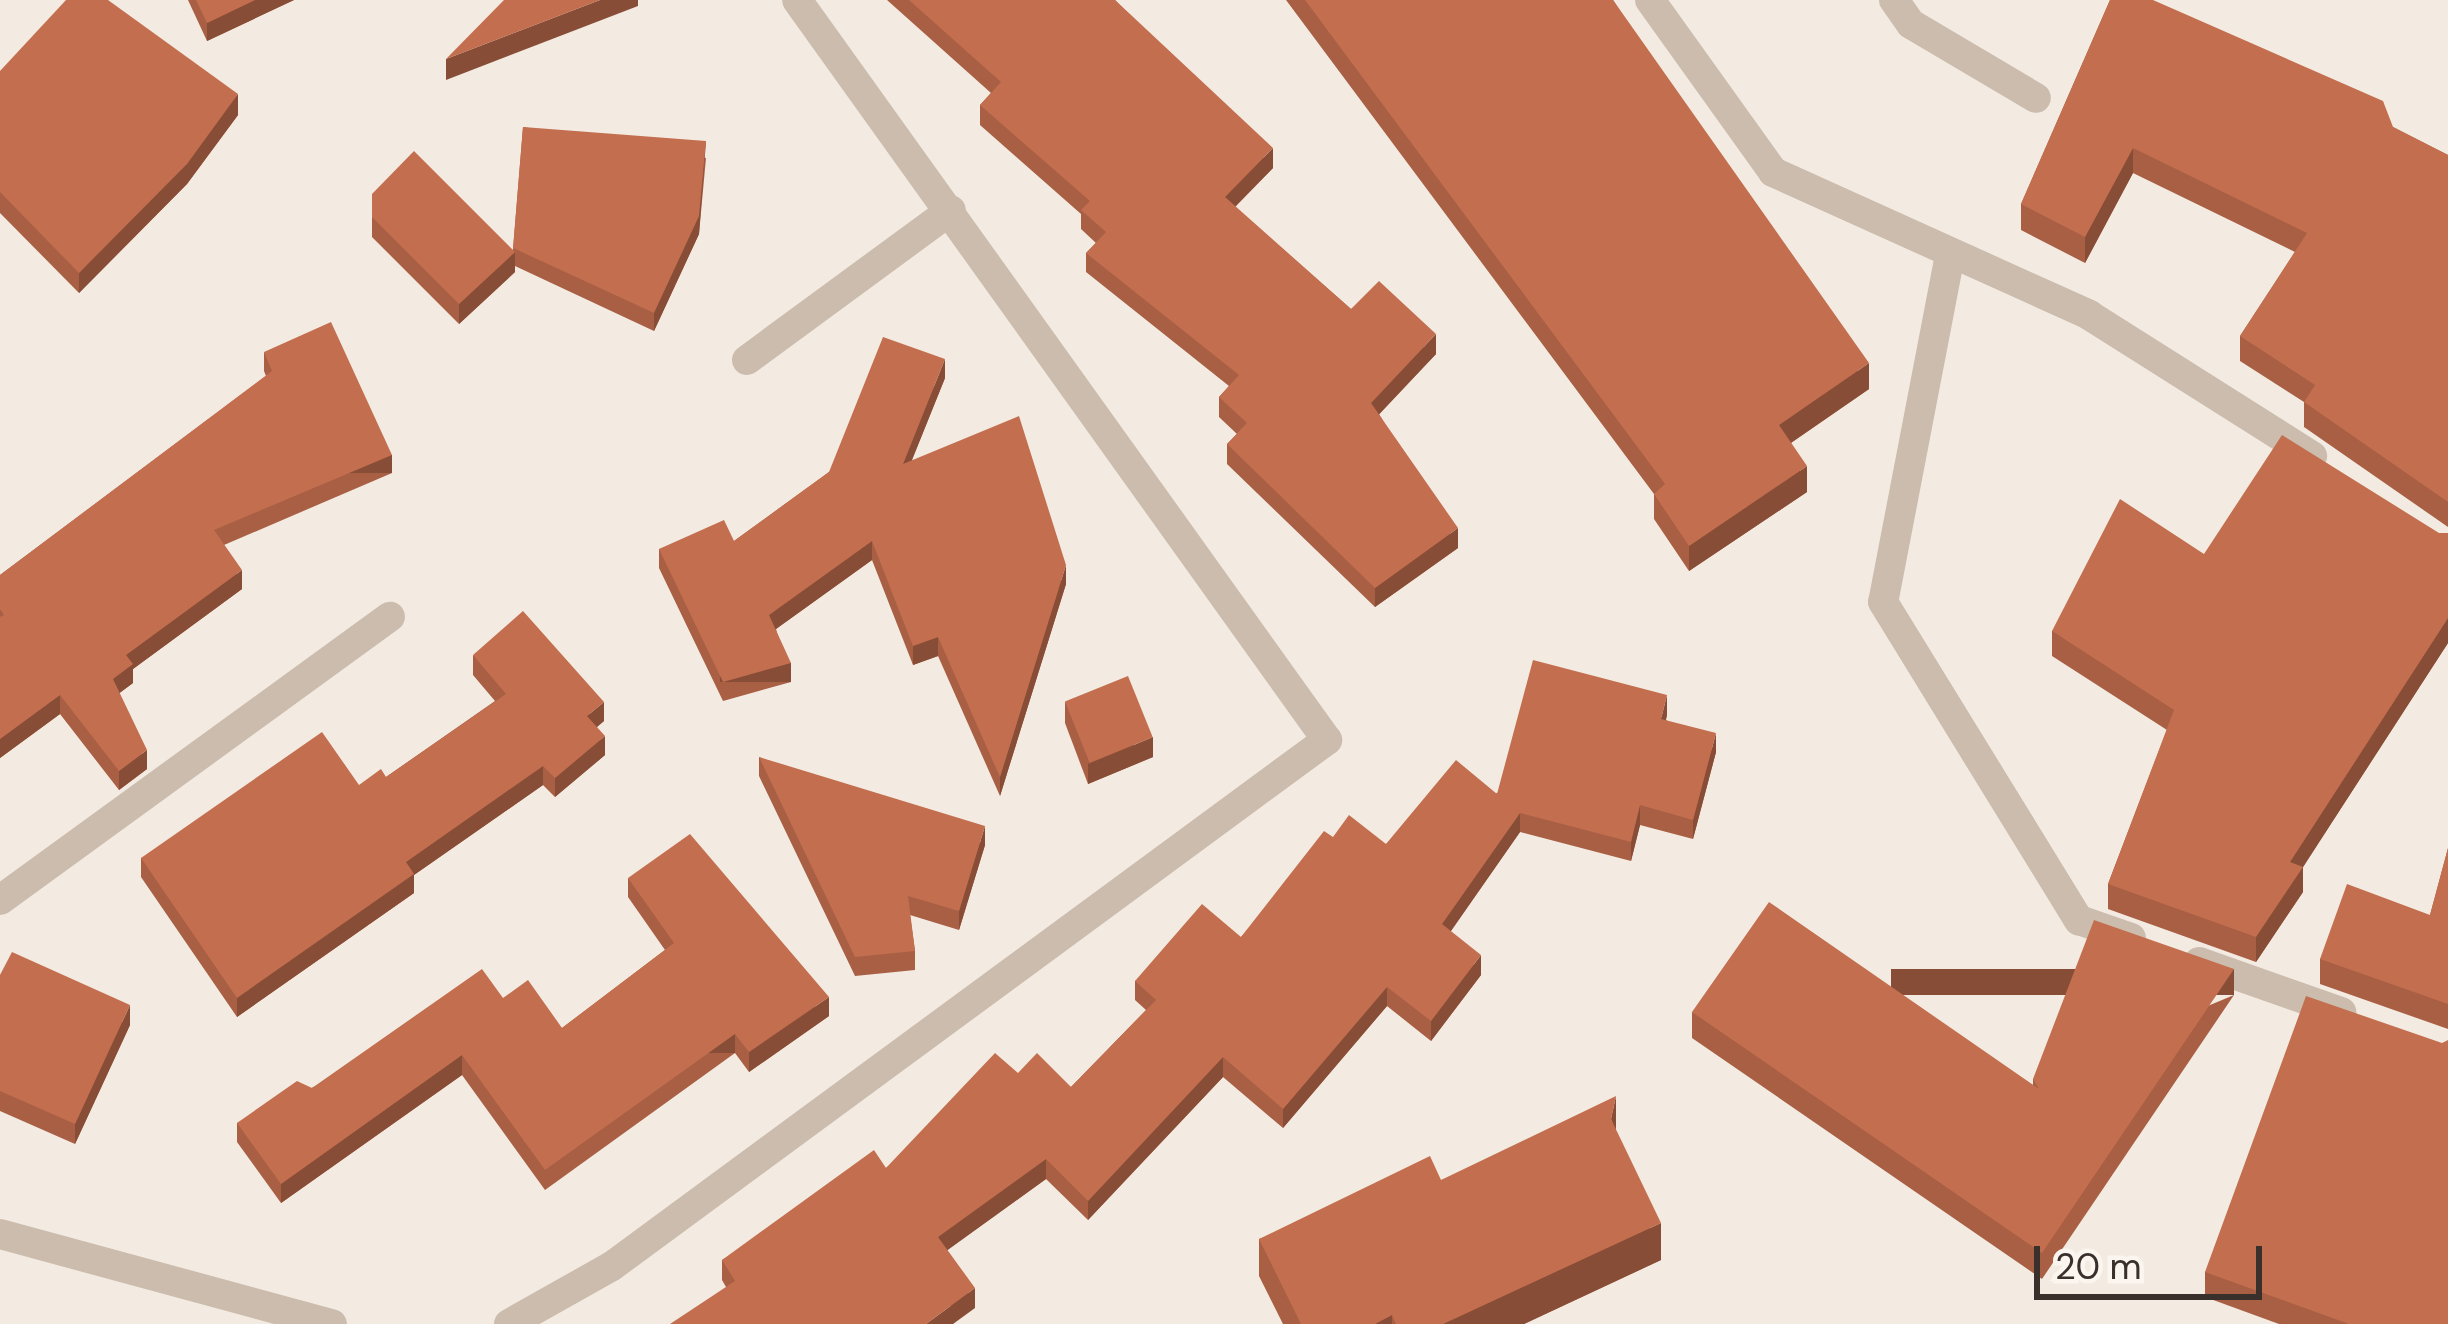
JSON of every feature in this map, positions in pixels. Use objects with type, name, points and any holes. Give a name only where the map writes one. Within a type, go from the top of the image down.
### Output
[{"type":"lane","points":[[509,1324],[611,1266],[1328,740],[797,0]]},
{"type":"lane","points":[[1651,0],[1773,172],[2089,314],[2348,478]]},
{"type":"lane","points":[[1894,0],[1911,24],[2036,98]]},
{"type":"lane","points":[[746,360],[951,210]]},
{"type":"lane","points":[[1950,255],[1883,602],[2079,920],[2383,1027]]},
{"type":"lane","points":[[0,900],[389,616]]},
{"type":"lane","points":[[0,1234],[332,1324]]},
{"type":"building","points":[[66,0],[108,0],[238,94],[187,164],[79,273],[0,192],[0,71]]},
{"type":"building","points":[[196,0],[255,0],[207,23]]},
{"type":"building","points":[[504,0],[600,0],[446,59]]},
{"type":"building","points":[[909,0],[1115,0],[1273,148],[1225,197],[1351,309],[1379,281],[1436,334],[1371,403],[1458,528],[1375,588],[1227,444],[1247,423],[1219,397],[1239,375],[1086,253],[1106,232],[1081,210],[1090,201],[980,105],[1001,82]]},
{"type":"building","points":[[1305,0],[1613,0],[1869,363],[1779,425],[1807,466],[1689,546],[1654,494],[1665,484]]},
{"type":"building","points":[[2110,0],[2153,0],[2383,101],[2393,127],[2448,155],[2448,502],[2304,402],[2315,385],[2240,336],[2307,233],[2133,148],[2085,237],[2021,204]]},
{"type":"building","points":[[523,127],[706,141],[699,216],[654,313],[513,248]]},
{"type":"building","points":[[414,151],[515,252],[459,304],[372,217],[372,194]]},
{"type":"building","points":[[331,322],[392,455],[214,530],[242,570],[126,655],[133,664],[113,679],[147,750],[119,771],[60,695],[0,739],[0,617],[4,615],[0,575],[272,371],[264,352]]},
{"type":"building","points":[[883,337],[945,359],[903,464],[1019,416],[1066,565],[1000,777],[938,637],[913,646],[872,541],[769,615],[791,663],[723,682],[659,549],[724,520],[734,541],[829,472]]},
{"type":"building","points":[[2282,435],[2439,533],[2448,533],[2448,618],[2290,862],[2303,867],[2256,937],[2108,884],[2174,710],[2052,631],[2120,499],[2204,554]]},
{"type":"building","points":[[523,611],[604,702],[587,716],[605,736],[555,778],[543,766],[406,862],[414,874],[237,998],[141,858],[322,732],[359,785],[381,769],[386,777],[506,694],[473,655]]},
{"type":"building","points":[[1533,660],[1667,695],[1661,719],[1716,733],[1693,820],[1640,805],[1631,842],[1520,813],[1442,924],[1481,955],[1431,1021],[1387,987],[1283,1109],[1223,1057],[1088,1201],[1046,1159],[938,1237],[975,1288],[926,1324],[670,1324],[735,1281],[722,1260],[874,1150],[886,1168],[995,1053],[1018,1073],[1037,1053],[1071,1087],[1156,1000],[1135,981],[1202,904],[1241,937],[1324,831],[1333,837],[1349,815],[1386,844],[1456,760],[1497,794]]},
{"type":"building","points":[[1128,676],[1153,737],[1090,763],[1065,701]]},
{"type":"building","points":[[759,757],[985,826],[959,911],[908,896],[915,951],[855,957]]},
{"type":"building","points":[[690,834],[829,997],[749,1052],[735,1034],[545,1170],[462,1055],[281,1184],[237,1123],[297,1081],[312,1088],[482,969],[503,998],[528,980],[562,1028],[674,943],[628,878]]},
{"type":"building","points":[[2448,848],[2448,1004],[2320,959],[2347,884],[2430,915]]},
{"type":"building","points":[[1769,902],[2039,1089],[2033,1079],[2094,920],[2234,969],[2042,1253],[1692,1012]]},
{"type":"building","points":[[12,952],[130,1005],[75,1124],[0,1091],[0,975]]},
{"type":"building","points":[[2306,996],[2442,1043],[2448,1040],[2448,1324],[2349,1324],[2205,1272]]},
{"type":"building","points":[[1616,1096],[1611,1119],[1661,1223],[1443,1324],[1396,1324],[1392,1315],[1375,1324],[1301,1324],[1259,1239],[1430,1156],[1441,1180]]}]
